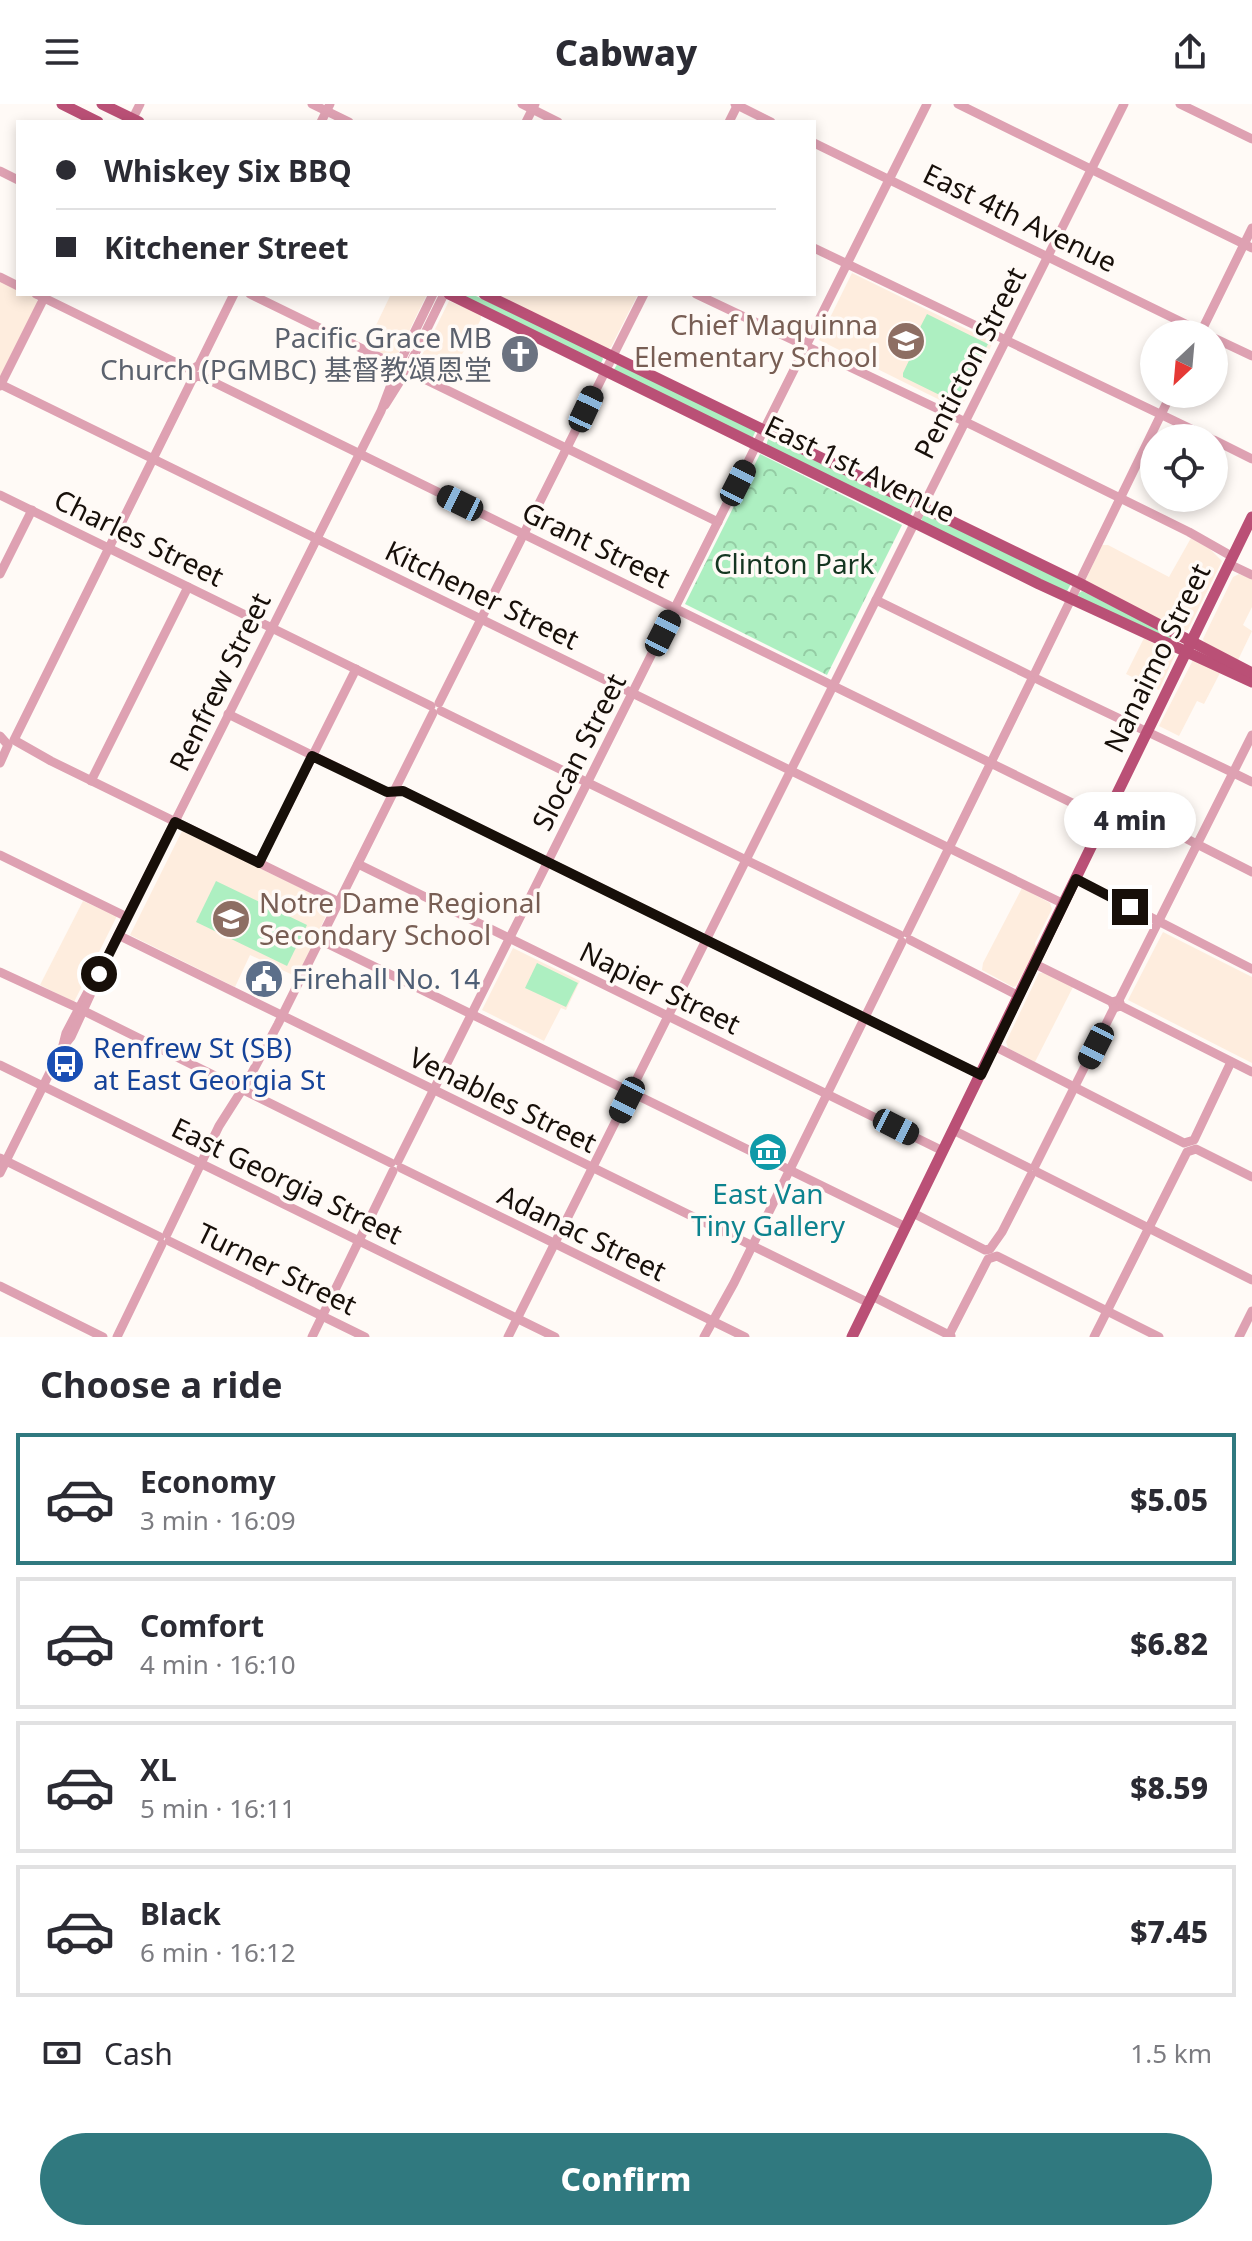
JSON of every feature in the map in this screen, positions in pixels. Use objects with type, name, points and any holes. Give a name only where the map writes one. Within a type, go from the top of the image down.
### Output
[{"type":"main road","points":[[62,104],[94,120]]},
{"type":"main road","points":[[102,104],[132,120]]},
{"type":"main road","name":"East 1st Avenue","points":[[450,296],[1072,599],[1252,673]]},
{"type":"main road","name":"East 1st Avenue","points":[[488,296],[1079,583],[1252,682]]},
{"type":"main road","name":"Nanaimo Street","points":[[852,1337],[1252,517]]},
{"type":"street","points":[[312,104],[328,108],[346,120]]},
{"type":"street","points":[[522,104],[534,106],[555,120]]},
{"type":"street","points":[[736,104],[767,120]]},
{"type":"street","name":"Slocan Street","points":[[312,1337],[927,104]]},
{"type":"street","points":[[958,104],[1248,246]]},
{"type":"street","name":"Penticton Street","points":[[508,1337],[1124,104]]},
{"type":"street","points":[[1180,104],[1252,139]]},
{"type":"street","name":"East 4th Avenue","points":[[816,144],[1176,320]]},
{"type":"street","points":[[1210,320],[1248,246],[1252,228]]},
{"type":"street","points":[[816,249],[1181,424]]},
{"type":"street","points":[[0,385],[42,296]]},
{"type":"street","name":"Grant Street","points":[[44,296],[1105,819]]},
{"type":"street","points":[[0,763],[7,740],[108,547],[233,296]]},
{"type":"street","points":[[254,296],[718,522]]},
{"type":"street","name":"Renfrew Street","points":[[403,368],[432,296]]},
{"type":"street","name":"Renfrew Street","points":[[0,1173],[3,1160],[62,1048],[71,1037],[88,987],[99,974],[403,368],[445,296]]},
{"type":"street","points":[[117,1337],[219,1126],[282,1016],[643,296]]},
{"type":"street","points":[[700,296],[1120,497],[1189,532],[1252,575]]},
{"type":"street","points":[[1228,345],[1252,356]]},
{"type":"street","name":"Kitchener Street","points":[[0,385],[1064,904]]},
{"type":"street","points":[[704,1337],[753,1246],[1164,408]]},
{"type":"street","points":[[1228,447],[1252,459]]},
{"type":"street","name":"Charles Street","points":[[0,495],[1019,996]]},
{"type":"street","points":[[0,574],[32,510]]},
{"type":"street","points":[[91,781],[188,587]]},
{"type":"street","points":[[876,600],[1252,782]]},
{"type":"street","points":[[259,863],[356,669]]},
{"type":"street","points":[[228,714],[387,792],[403,791],[981,1075]]},
{"type":"street","points":[[950,1336],[1252,735]]},
{"type":"street","points":[[7,740],[339,902]]},
{"type":"street","points":[[1114,802],[1252,872]]},
{"type":"street","points":[[0,855],[127,917]]},
{"type":"street","name":"Napier Street","points":[[358,864],[943,1151]]},
{"type":"street","points":[[1076,879],[1252,969]]},
{"type":"street","name":"Venables Street","points":[[118,935],[753,1246],[950,1336]]},
{"type":"street","points":[[320,940],[906,1227]]},
{"type":"street","points":[[1035,964],[1252,1072]]},
{"type":"street","name":"Adanac Street","points":[[0,972],[745,1337]]},
{"type":"street","points":[[994,1046],[1252,1177]]},
{"type":"street","points":[[1094,1337],[1231,1062]]},
{"type":"street","name":"East Georgia Street","points":[[0,1065],[555,1337]]},
{"type":"street","points":[[953,1130],[1252,1280]]},
{"type":"street","name":"Turner Street","points":[[3,1160],[365,1337]]},
{"type":"street","points":[[913,1213],[1159,1337]]},
{"type":"street","points":[[0,1286],[103,1337]]},
{"type":"street","points":[[1239,1337],[1252,1311]]},
{"type":"shaded area","name":"Chief Maquinna Elementary School","points":[[852,273],[993,342],[960,410],[819,340]]},
{"type":"shaded area","points":[[0,281],[16,289],[16,296],[34,296],[38,302],[0,378]]},
{"type":"shaded area","points":[[390,296],[426,296],[397,356],[392,358],[366,346]]},
{"type":"shaded area","points":[[499,296],[637,296],[608,349]]},
{"type":"shaded area","points":[[449,301],[481,314],[481,319],[446,384],[416,367]]},
{"type":"shaded area","points":[[1191,538],[1210,549],[1222,561],[1188,630],[1182,631],[1085,581],[1102,545],[1108,545],[1169,577]]},
{"type":"shaded area","points":[[1239,574],[1252,579],[1252,607],[1243,625],[1252,631],[1238,660],[1205,643],[1203,639],[1233,577]]},
{"type":"shaded area","points":[[1144,638],[1175,655],[1159,690],[1126,674]]},
{"type":"shaded area","points":[[1193,660],[1221,671],[1204,704],[1197,701],[1179,736],[1159,726]]},
{"type":"shaded area","name":"Notre Dame Regional Secondary School","points":[[182,831],[332,903],[297,977],[250,955],[235,987],[130,935]]},
{"type":"shaded area","points":[[1022,888],[1050,903],[1052,909],[1035,943],[1036,948],[1013,987],[982,970]]},
{"type":"shaded area","points":[[83,901],[117,916],[74,1002],[40,985]]},
{"type":"shaded area","points":[[1163,932],[1252,977],[1252,1063],[1128,1000]]},
{"type":"shaded area","points":[[513,948],[580,981],[566,1010],[561,1008],[544,1041],[482,1010]]},
{"type":"shaded area","points":[[1039,973],[1046,973],[1073,987],[1035,1062],[1008,1048],[1006,1042]]},
{"type":"green space","points":[[464,296],[476,296],[601,355],[600,365]]},
{"type":"green space","points":[[927,314],[988,344],[958,404],[903,377],[916,346],[912,343]]},
{"type":"green space","points":[[618,363],[756,430],[752,439],[613,371]]},
{"type":"green space","points":[[769,436],[914,507],[910,516],[766,446]]},
{"type":"green space","name":"Clinton Park","points":[[760,454],[902,525],[827,675],[685,604]]},
{"type":"green space","points":[[925,514],[1071,584],[1066,593],[923,522],[921,518]]},
{"type":"green space","points":[[1082,591],[1179,639],[1178,642],[1079,599],[1078,594]]},
{"type":"green space","points":[[216,881],[307,925],[287,966],[196,922]]},
{"type":"green space","points":[[537,963],[578,983],[566,1007],[525,988]]},
{"type":"place","name":"Chief Maquinna Elementary School","points":[[906,341]]},
{"type":"place","name":"Pacific Grace MB Church (PGMBC) 基督教頌恩堂","points":[[520,354]]},
{"type":"place","name":"Notre Dame Regional Secondary School","points":[[231,919]]},
{"type":"place","name":"Firehall No. 14","points":[[264,979]]},
{"type":"place","name":"Renfrew St (SB) at East Georgia St","points":[[65,1064]]},
{"type":"place","name":"East Van Tiny Gallery","points":[[768,1152]]},
{"type":"route","points":[[99,974],[175,822],[259,863],[312,756],[387,792],[403,791],[981,1075],[1076,879],[1130,907]]}]
